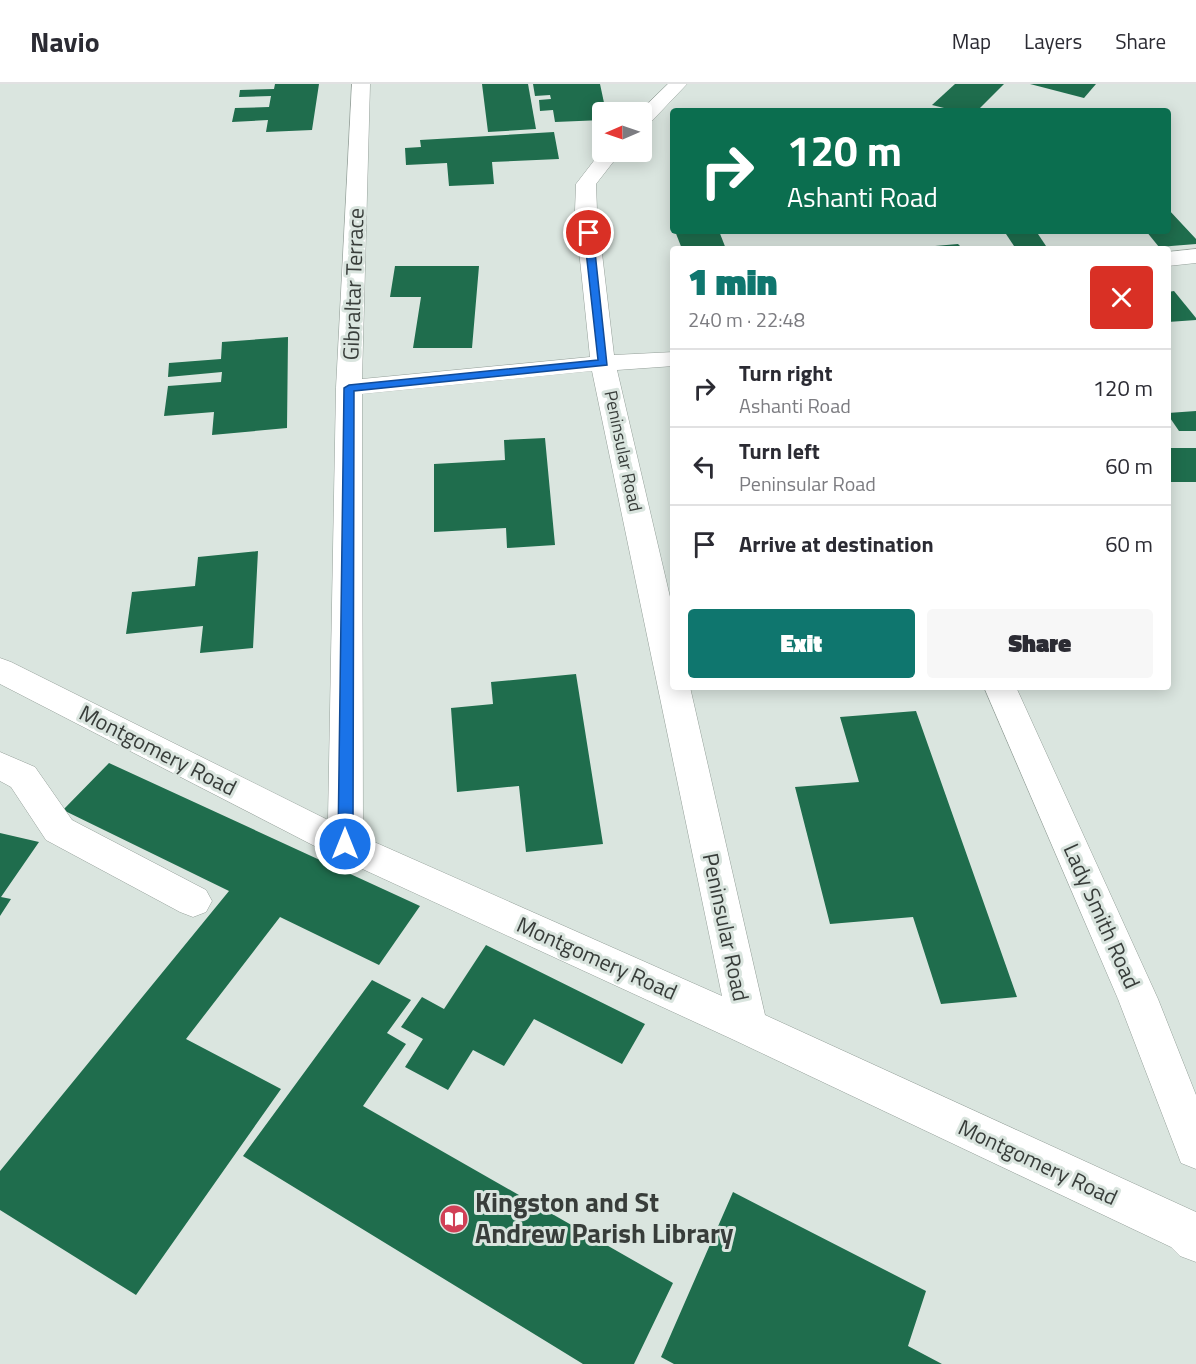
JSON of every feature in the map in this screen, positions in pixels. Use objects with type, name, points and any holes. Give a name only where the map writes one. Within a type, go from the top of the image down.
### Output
[{"type":"lane","name":"Gibraltar Terrace","points":[[345,844],[349,388],[361,84]]},
{"type":"lane","points":[[652,110],[678,84]]},
{"type":"lane","name":"Peninsular Road","points":[[603,162],[586,184],[586,211],[603,363],[670,668]]},
{"type":"lane","points":[[1171,259],[1196,256]]},
{"type":"lane","points":[[349,388],[603,363],[670,359]]},
{"type":"lane","name":"Montgomery Road","points":[[0,670],[345,844],[748,1027],[1176,1226],[1196,1240]]},
{"type":"lane","name":"Peninsular Road","points":[[675,690],[748,1027]]},
{"type":"lane","name":"Lady Smith Road","points":[[1001,690],[1138,999],[1196,1149]]},
{"type":"lane","points":[[0,765],[23,777],[59,830],[194,901]]},
{"type":"building","points":[[275,84],[319,84],[312,130],[266,132],[268,120],[232,122],[235,108],[269,107],[271,96],[239,97],[240,90],[274,89]]},
{"type":"building","points":[[482,84],[528,84],[536,129],[488,132]]},
{"type":"building","points":[[533,84],[600,84],[604,102],[592,102],[592,120],[555,122],[553,110],[540,111],[539,100],[551,99],[550,95],[535,96]]},
{"type":"building","points":[[955,84],[1004,84],[980,108],[944,108],[932,105]]},
{"type":"building","points":[[1030,84],[1096,84],[1084,98]]},
{"type":"building","points":[[554,132],[559,159],[492,162],[494,184],[449,186],[447,163],[406,165],[405,148],[421,147],[420,140]]},
{"type":"building","points":[[1171,212],[1196,239],[1196,244],[1158,246],[1148,234],[1171,234]]},
{"type":"building","points":[[676,234],[720,234],[725,246],[681,246]]},
{"type":"building","points":[[1006,234],[1038,234],[1046,246],[1014,246]]},
{"type":"building","points":[[958,244],[960,246],[935,246]]},
{"type":"building","points":[[395,266],[479,266],[472,348],[413,348],[421,297],[390,297]]},
{"type":"building","points":[[1174,291],[1196,320],[1171,322],[1171,292]]},
{"type":"building","points":[[288,337],[287,428],[212,435],[214,412],[164,416],[168,386],[221,382],[222,372],[168,377],[169,363],[221,359],[222,342]]},
{"type":"building","points":[[1196,411],[1196,431],[1179,431],[1171,419],[1171,413]]},
{"type":"building","points":[[545,438],[555,545],[507,548],[506,528],[434,532],[434,464],[505,460],[504,440]]},
{"type":"building","points":[[1171,448],[1196,448],[1196,482],[1171,482]]},
{"type":"building","points":[[258,551],[253,648],[200,653],[203,626],[126,634],[132,592],[195,586],[198,557]]},
{"type":"building","points":[[576,674],[603,844],[526,852],[519,786],[457,792],[451,708],[493,704],[491,682]]},
{"type":"building","points":[[916,711],[1017,997],[941,1004],[913,917],[830,924],[795,787],[859,782],[840,717]]},
{"type":"building","points":[[109,763],[420,906],[379,965],[280,917],[186,1039],[281,1089],[136,1295],[0,1210],[0,1171],[229,891],[63,810]]},
{"type":"building","points":[[0,833],[39,842],[1,897],[11,899],[0,916]]},
{"type":"building","points":[[486,945],[645,1024],[622,1064],[534,1019],[504,1066],[473,1050],[448,1090],[405,1067],[423,1039],[401,1027],[422,997],[444,1009]]},
{"type":"building","name":"Kingston and St Andrew Parish Library","points":[[372,980],[411,1000],[387,1033],[406,1044],[363,1106],[673,1283],[634,1364],[583,1364],[243,1156]]},
{"type":"building","points":[[733,1192],[926,1291],[908,1346],[942,1364],[674,1364],[661,1357]]},
{"type":"place","name":"Kingston and St Andrew Parish Library","points":[[454,1219]]},
{"type":"route","points":[[345,844],[349,388],[603,363],[589,233]]}]
